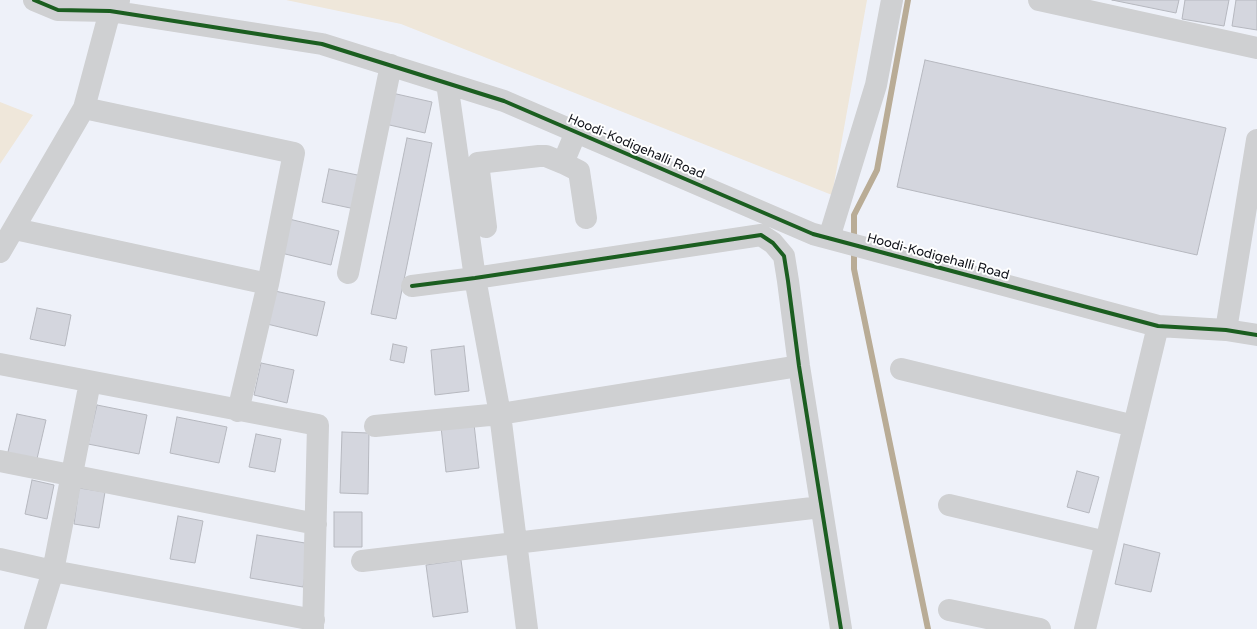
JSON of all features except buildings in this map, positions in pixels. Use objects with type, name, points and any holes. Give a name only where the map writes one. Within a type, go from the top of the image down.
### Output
[{"type":"street","name":"Hoodi-Kodigehalli Road","points":[[34,0],[58,10],[115,5],[322,44],[504,101],[566,148],[813,234],[1158,326],[1226,330],[1257,334]]},
{"type":"street","points":[[846,242],[892,0]]},
{"type":"street","points":[[1039,0],[1257,48]]},
{"type":"street","points":[[0,252],[15,229],[84,108],[115,5]]},
{"type":"street","points":[[348,273],[391,65]]},
{"type":"street","points":[[448,83],[476,278],[500,414],[527,629]]},
{"type":"street","points":[[84,108],[294,153],[268,284],[238,411]]},
{"type":"street","points":[[1226,330],[1257,140]]},
{"type":"street","points":[[486,227],[478,163],[546,156],[566,148],[579,171],[586,218]]},
{"type":"street","points":[[15,229],[268,284]]},
{"type":"street","points":[[412,286],[476,278],[761,235],[774,242],[784,256],[799,366],[841,629]]},
{"type":"street","points":[[1085,629],[1158,326]]},
{"type":"street","points":[[0,364],[238,411],[318,425],[314,624],[0,559]]},
{"type":"street","points":[[375,426],[500,414],[799,366]]},
{"type":"street","points":[[901,369],[1134,426]]},
{"type":"street","points":[[35,629],[53,571],[90,382]]},
{"type":"street","points":[[0,460],[316,524]]},
{"type":"street","points":[[949,505],[1106,542]]},
{"type":"street","points":[[362,561],[821,507]]},
{"type":"street","points":[[949,610],[1040,629]]},
{"type":"shaded area","points":[[286,0],[867,0],[832,195],[401,24]]},
{"type":"shaded area","points":[[0,102],[33,115],[0,164]]},
{"type":"waterway","points":[[908,0],[877,170],[854,215],[854,269],[928,629]]},
{"type":"cycle path","points":[[34,0],[58,10],[110,11],[322,44],[504,101],[813,234],[1158,326],[1226,330],[1257,335]]},
{"type":"cycle path","points":[[412,286],[761,235],[773,243],[784,256],[799,366],[841,629]]}]
